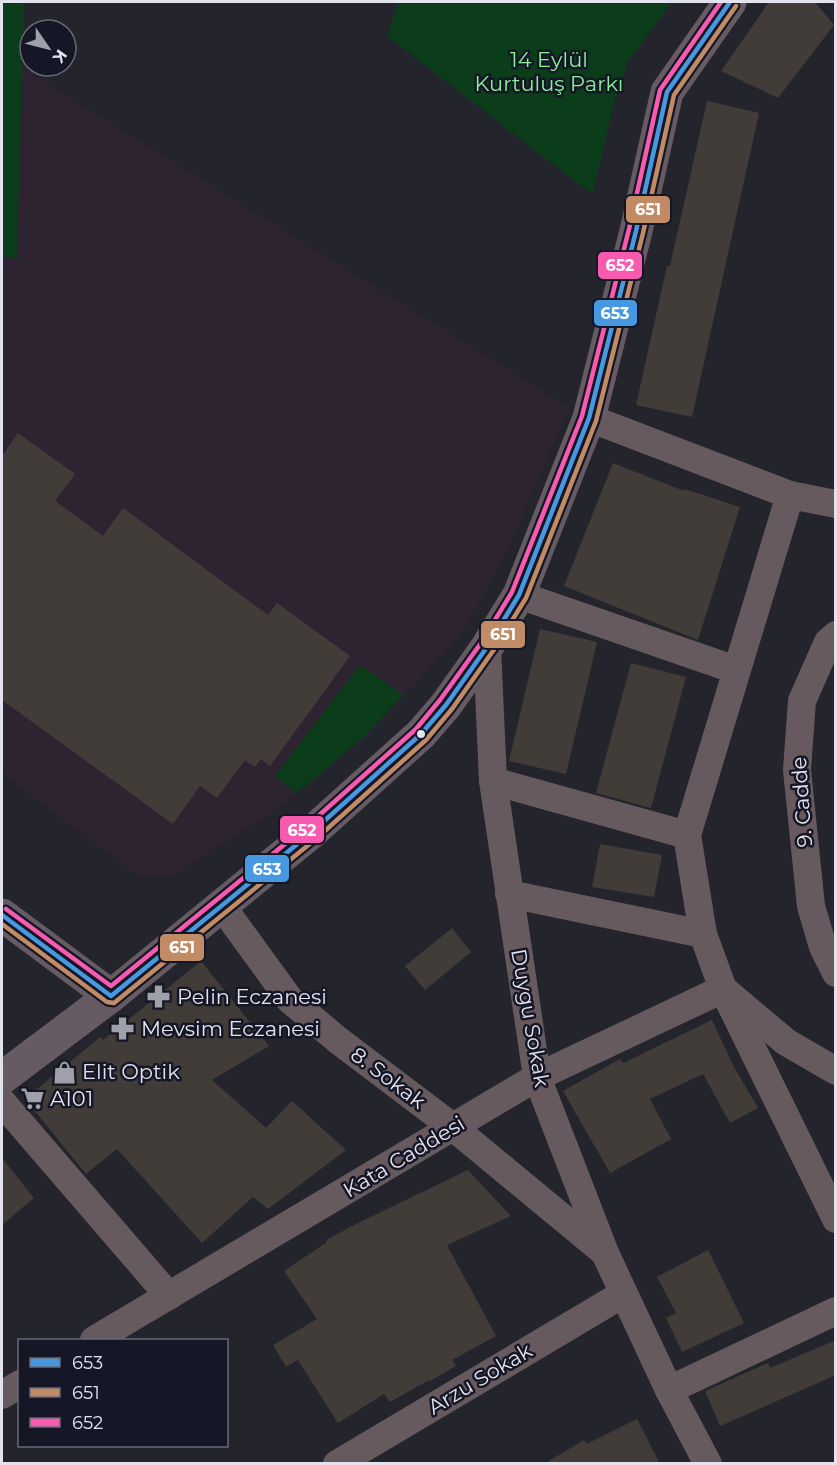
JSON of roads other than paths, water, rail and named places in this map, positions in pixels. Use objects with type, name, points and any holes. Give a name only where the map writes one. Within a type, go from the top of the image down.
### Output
[{"type":"main road","points":[[2,1078],[111,996],[312,832],[421,734],[446,705],[488,647],[519,595],[589,418],[636,231],[667,92],[730,2]]},
{"type":"main road","points":[[2,915],[111,996]]},
{"type":"street","points":[[589,418],[790,495],[836,504]]},
{"type":"street","points":[[790,495],[687,834],[704,934],[723,989],[836,1219]]},
{"type":"street","points":[[519,595],[736,670]]},
{"type":"street","name":"9. Cadde","points":[[836,635],[828,642],[802,701],[797,770],[811,906],[823,947],[836,974]]},
{"type":"street","name":"Duygu Sokak","points":[[488,647],[493,781],[537,1077],[623,1294],[708,1464]]},
{"type":"street","points":[[493,781],[687,834]]},
{"type":"street","points":[[509,894],[704,934]]},
{"type":"street","name":"8. Sokak","points":[[221,905],[290,1000],[339,1041],[454,1128],[605,1253]]},
{"type":"street","points":[[723,989],[786,1042],[836,1071]]},
{"type":"street","name":"Kata Caddesi","points":[[97,1339],[537,1077],[723,989]]},
{"type":"street","points":[[2,1102],[169,1296]]},
{"type":"street","name":"Arzu Sokak","points":[[337,1464],[623,1294]]},
{"type":"street","points":[[669,1390],[836,1311]]},
{"type":"street","points":[[2,1395],[18,1385]]},
{"type":"place","name":"Pelin Eczanesi","points":[[159,997]]},
{"type":"place","name":"Mevsim Eczanesi","points":[[123,1029]]},
{"type":"place","name":"Elit Optik","points":[[64,1072]]},
{"type":"place","name":"A101","points":[[32,1099]]},
{"type":"park label","name":"14 Eylül Kurtuluş Parkı","points":[[549,72]]}]
